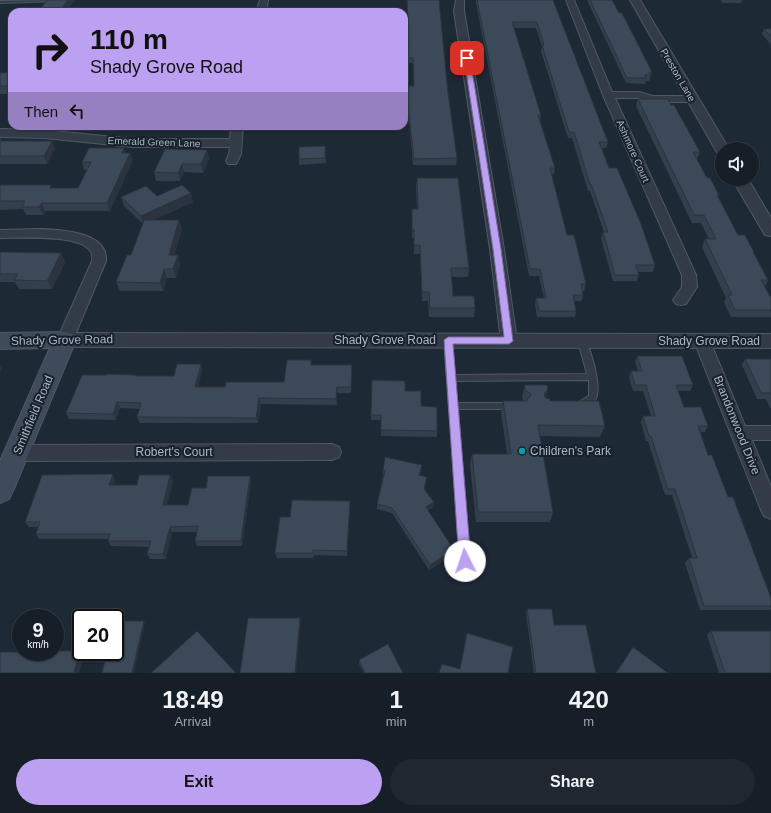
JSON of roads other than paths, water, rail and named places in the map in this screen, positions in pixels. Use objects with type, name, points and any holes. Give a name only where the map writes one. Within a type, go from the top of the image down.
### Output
[{"type":"main road","name":"Shady Grove Road","points":[[0,341],[65,340]]},
{"type":"main road","name":"Smithfield Road","points":[[0,490],[65,340]]},
{"type":"street","points":[[460,0],[459,11],[496,241],[509,341]]},
{"type":"street","name":"Ashmore Court","points":[[570,0],[608,95],[689,275],[690,287],[680,300]]},
{"type":"street","name":"Preston Lane","points":[[635,0],[717,142]]},
{"type":"street","points":[[608,95],[639,95],[652,99],[690,96]]},
{"type":"street","points":[[80,137],[84,130]]},
{"type":"street","points":[[232,161],[235,154],[237,130]]},
{"type":"street","name":"Emerald Green Lane","points":[[0,133],[45,134],[133,143],[236,143]]},
{"type":"street","points":[[744,186],[771,231]]},
{"type":"street","points":[[0,234],[72,236],[86,240],[95,245],[100,253],[65,340]]},
{"type":"street","name":"Shady Grove Road","points":[[65,340],[771,341]]},
{"type":"street","name":"Brandonwood Drive","points":[[702,341],[771,510]]},
{"type":"street","points":[[740,433],[771,433]]},
{"type":"street","name":"Robert's Court","points":[[16,453],[332,452]]},
{"type":"lane","points":[[0,2],[58,0]]},
{"type":"lane","points":[[448,340],[465,561]]},
{"type":"lane","points":[[573,406],[580,406],[590,401],[594,393],[582,341]]},
{"type":"lane","points":[[451,378],[591,377]]},
{"type":"lane","points":[[453,406],[523,406]]},
{"type":"place","name":"Children's Park","points":[[522,451]]}]
